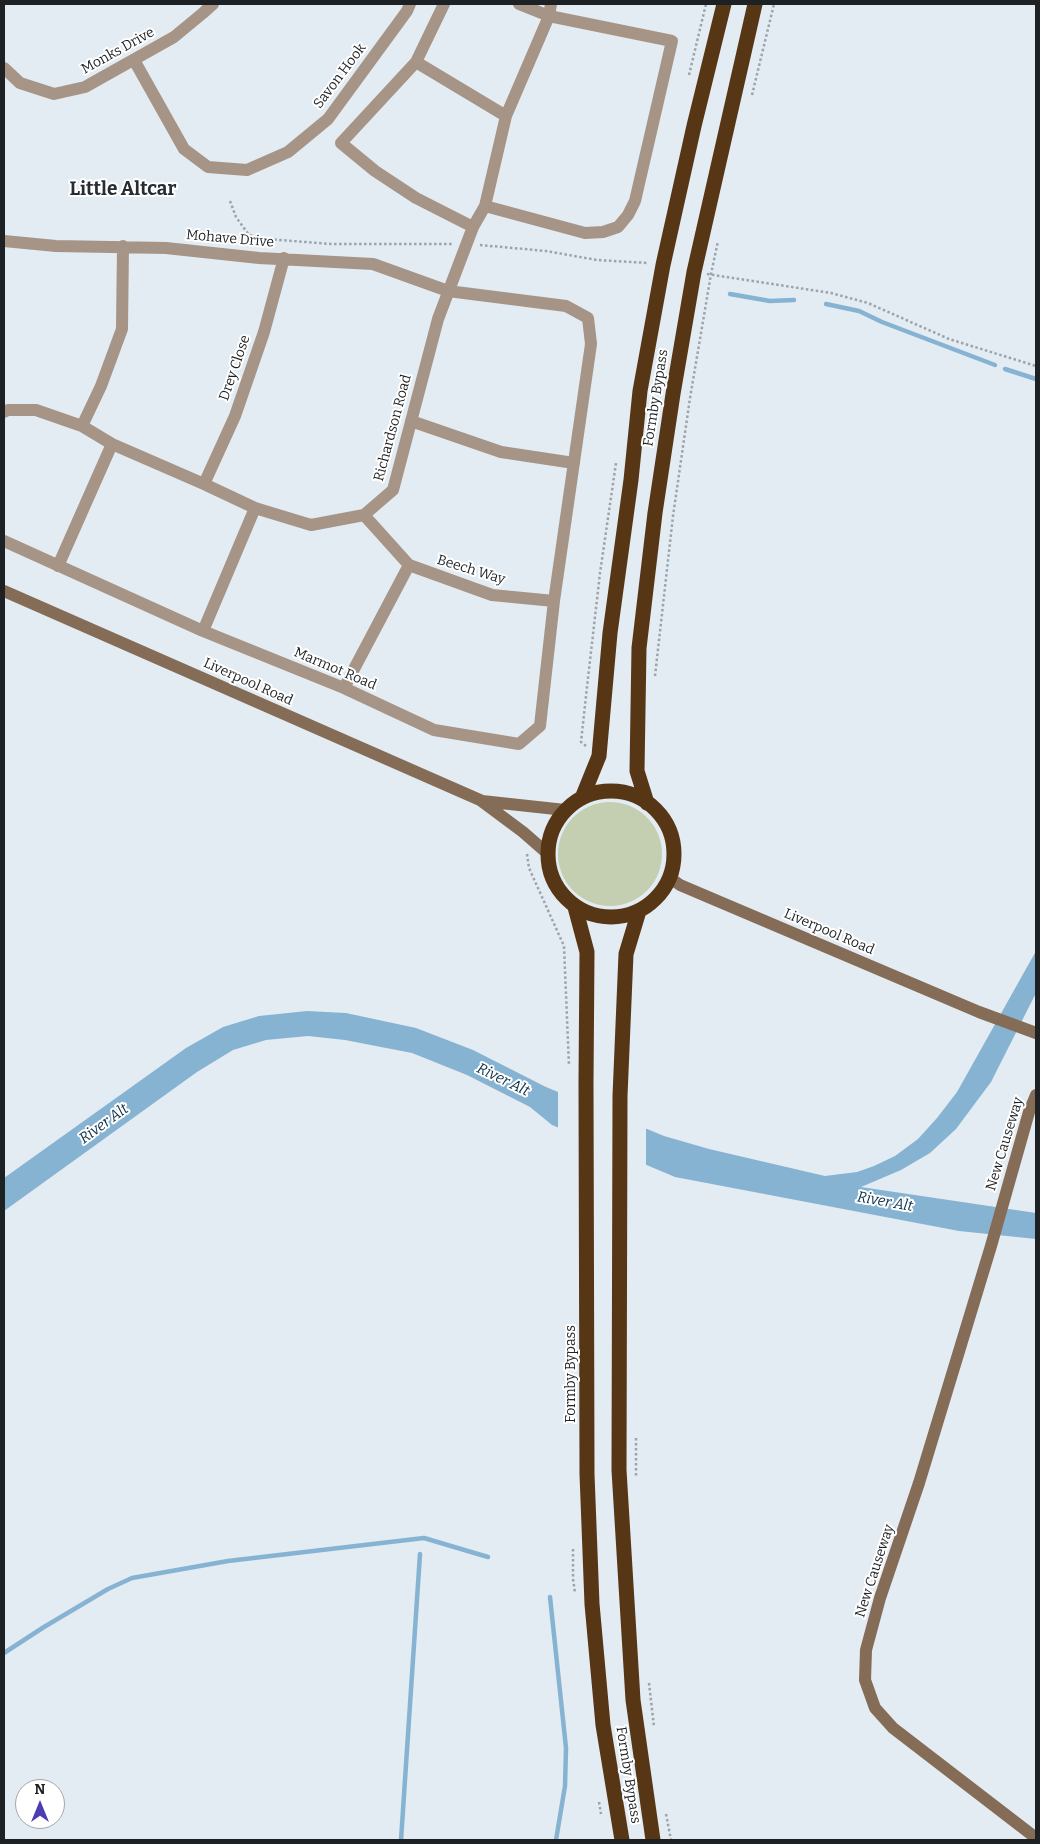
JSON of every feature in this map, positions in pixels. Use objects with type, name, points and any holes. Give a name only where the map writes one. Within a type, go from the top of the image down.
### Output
[{"type":"highway","name":"Formby Bypass","points":[[582,798],[599,756],[610,633],[640,391],[663,265],[724,4]]},
{"type":"highway","name":"Formby Bypass","points":[[647,803],[637,771],[639,648],[655,513],[694,272],[755,4]]},
{"type":"highway","points":[[616,791],[632,795],[647,803],[658,812],[666,823],[674,850],[673,864],[669,877],[662,891],[652,902],[639,910],[623,916],[607,917],[590,914],[575,907],[560,892],[550,874],[547,853],[549,838],[565,810],[582,798],[598,792],[616,791]]},
{"type":"highway","name":"Formby Bypass","points":[[575,907],[587,952],[587,1474],[592,1604],[603,1725],[622,1840]]},
{"type":"highway","name":"Formby Bypass","points":[[639,910],[626,954],[620,1096],[619,1470],[633,1700],[653,1840]]},
{"type":"street","name":"Monks Drive","points":[[4,68],[20,83],[54,94],[85,87],[174,37],[213,4]]},
{"type":"street","name":"Savon Hook","points":[[134,60],[184,149],[208,167],[247,170],[288,152],[328,118],[407,11],[410,4]]},
{"type":"street","points":[[444,4],[416,62],[341,143],[375,171],[416,198],[473,227]]},
{"type":"street","points":[[485,206],[585,233],[603,232],[618,227],[628,215],[635,201],[672,41],[519,4]]},
{"type":"street","name":"Richardson Road","points":[[364,515],[393,490],[438,319],[473,227],[485,206],[506,116],[550,10]]},
{"type":"street","points":[[416,62],[506,116]]},
{"type":"street","name":"Mohave Drive","points":[[4,241],[56,246],[166,248],[259,258],[373,264],[448,292],[566,306],[588,318],[591,344],[574,463]]},
{"type":"street","points":[[82,426],[101,386],[122,330],[123,246]]},
{"type":"street","name":"Drey Close","points":[[204,484],[235,416],[264,332],[284,258]]},
{"type":"street","points":[[4,412],[8,410],[36,410],[82,426],[112,444],[255,508],[311,525],[364,515]]},
{"type":"street","points":[[411,421],[502,452],[574,463]]},
{"type":"street","points":[[58,566],[112,444]]},
{"type":"street","name":"Marmot Road","points":[[4,541],[203,631],[344,688],[434,730],[519,744],[540,726],[554,601],[574,463]]},
{"type":"street","points":[[203,631],[255,508]]},
{"type":"street","name":"Beech Way","points":[[364,515],[409,565],[492,595],[554,601]]},
{"type":"street","points":[[344,688],[409,565]]},
{"type":"street","name":"Liverpool Road","points":[[4,591],[480,800],[523,832],[547,853]]},
{"type":"street","name":"Liverpool Road","points":[[480,800],[565,810]]},
{"type":"street","name":"Liverpool Road","points":[[669,877],[680,885],[979,1012],[1033,1032]]},
{"type":"street","name":"New Causeway","points":[[1036,1095],[1029,1112],[991,1246],[919,1483],[880,1598],[866,1650],[865,1680],[875,1708],[893,1728],[1036,1838]]},
{"type":"path","points":[[751,97],[774,4]]},
{"type":"path","points":[[230,201],[236,217],[249,235],[258,237],[331,244],[467,245],[546,251],[598,260],[663,265]]},
{"type":"path","points":[[655,679],[673,516],[690,398],[719,237]]},
{"type":"path","points":[[694,272],[831,293],[868,303],[949,339],[1036,366]]},
{"type":"path","points":[[523,832],[529,868],[564,946],[570,1075]]},
{"type":"path","points":[[636,1438],[636,1478]]},
{"type":"path","points":[[648,1677],[655,1736]]},
{"type":"path","points":[[666,1812],[671,1840]]},
{"type":"green space","points":[[610,802],[630,806],[647,817],[658,834],[662,854],[658,874],[647,891],[630,902],[610,906],[590,902],[573,891],[562,874],[558,854],[562,834],[573,817],[590,806]]},
{"type":"water","name":"River Alt","points":[[1036,951],[1036,993],[991,1082],[956,1129],[930,1153],[901,1170],[861,1187],[1036,1213],[1036,1239],[959,1231],[675,1177],[552,1125],[530,1107],[467,1075],[412,1053],[345,1040],[308,1036],[266,1040],[233,1050],[197,1072],[4,1211],[4,1178],[186,1048],[223,1027],[259,1016],[307,1011],[346,1013],[416,1028],[473,1050],[546,1087],[664,1136],[709,1149],[825,1176],[857,1172],[895,1156],[918,1139],[937,1118],[957,1092]]},
{"type":"pier","points":[[558,1089],[646,1126],[646,1167],[558,1130]]},
{"type":"waterway","points":[[730,294],[770,301],[794,300]]},
{"type":"waterway","points":[[826,304],[859,311],[882,322],[995,365]]},
{"type":"waterway","points":[[1005,369],[1036,379]]},
{"type":"waterway","points":[[4,1653],[108,1589],[132,1578],[228,1561],[424,1538],[488,1557]]},
{"type":"waterway","points":[[401,1840],[420,1554]]},
{"type":"waterway","points":[[550,1597],[566,1748],[565,1786],[556,1840]]},
{"type":"district","name":"Little Altcar","points":[[123,190]]}]
